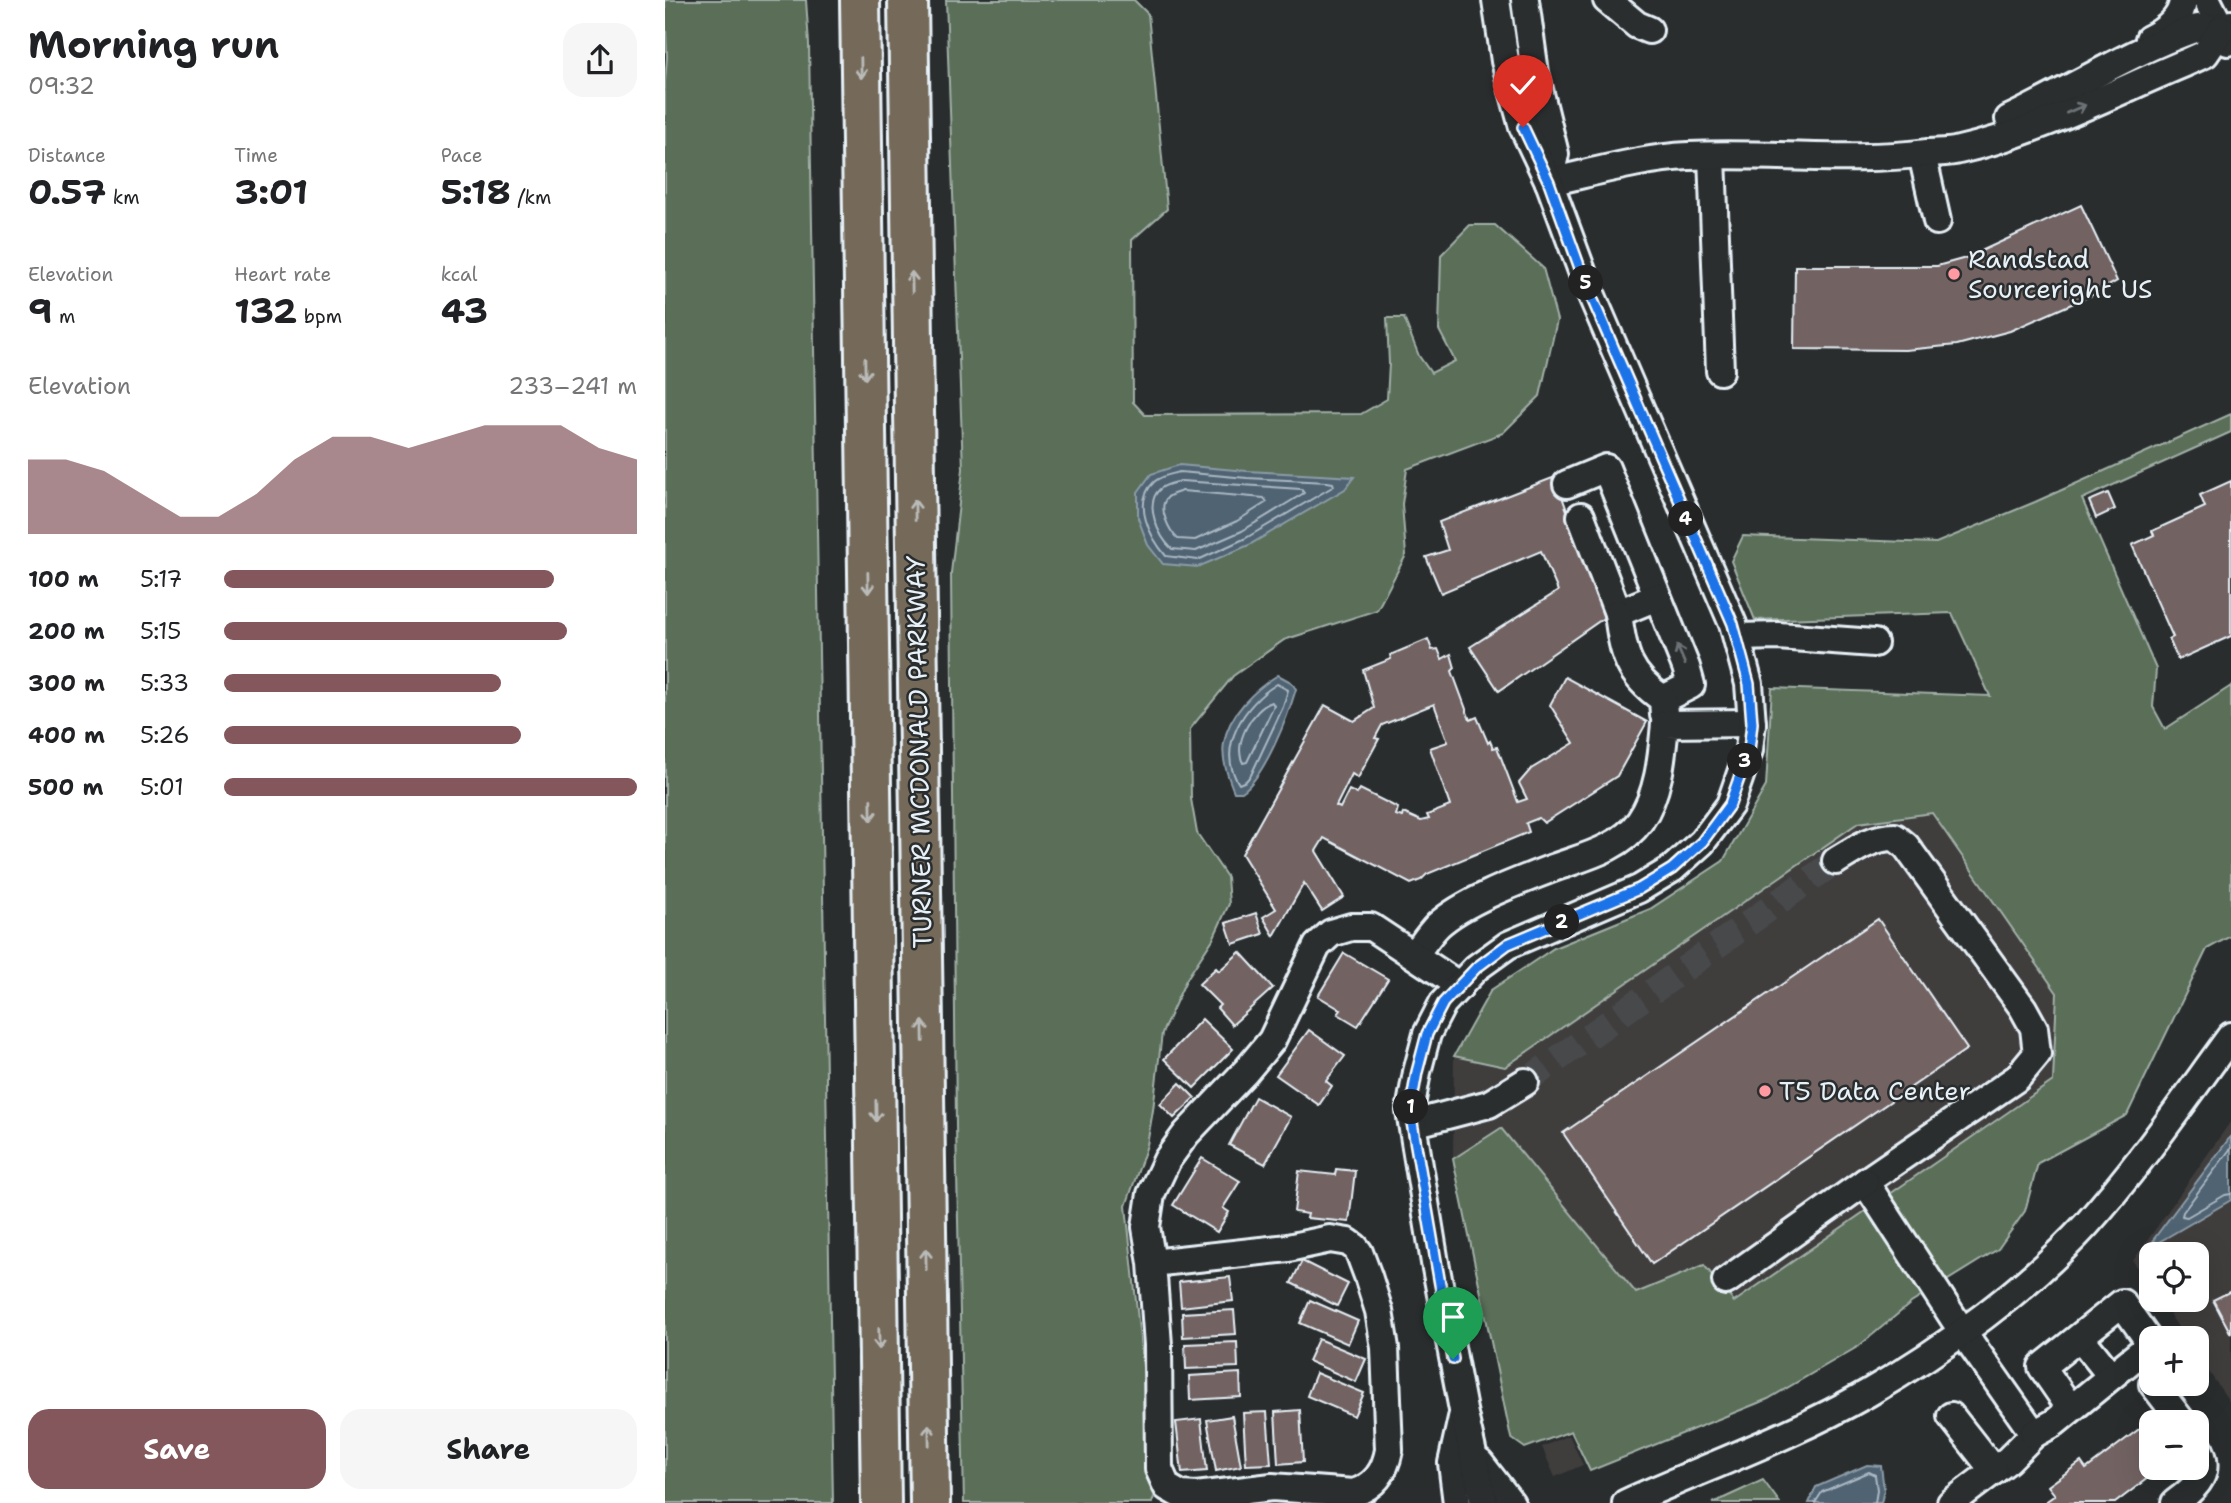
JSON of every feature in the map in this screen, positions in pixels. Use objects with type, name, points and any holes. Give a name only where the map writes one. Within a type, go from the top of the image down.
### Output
[{"type":"highway","name":"TURNER MCDONALD PARKWAY","points":[[860,0],[881,1503]]},
{"type":"highway","name":"TURNER MCDONALD PARKWAY","points":[[908,0],[930,1503]]},
{"type":"street","points":[[1484,1503],[1435,1262],[1410,1111],[1427,1034],[1443,1003],[1476,968],[1508,944],[1639,889],[1672,869],[1702,842],[1730,804],[1749,750],[1752,723],[1749,684],[1738,637],[1585,282],[1549,182],[1523,127],[1505,61],[1496,0]]},
{"type":"street","points":[[1525,0],[1535,73],[1555,154],[1549,182]]},
{"type":"street","points":[[1607,0],[1637,25],[1649,30]]},
{"type":"street","points":[[2013,117],[2094,67],[2155,36],[2174,22],[2183,6],[2183,0]]},
{"type":"street","points":[[2207,0],[2228,33]]},
{"type":"street","points":[[1932,153],[2195,29],[2228,33]]},
{"type":"street","points":[[1549,182],[1656,159],[1712,156],[1828,159],[1956,151],[2066,113],[2204,54],[2228,33]]},
{"type":"street","points":[[1932,153],[1937,221]]},
{"type":"street","points":[[1712,156],[1720,371]]},
{"type":"street","points":[[1415,954],[1439,925],[1469,905],[1511,885],[1592,855],[1621,839],[1640,821],[1653,796],[1664,711],[1691,685],[1606,468],[1567,484]]},
{"type":"street","points":[[1581,516],[1618,613],[1622,645],[1637,679],[1664,711],[1752,723]]},
{"type":"street","points":[[1618,613],[1657,597]]},
{"type":"street","points":[[1738,637],[1778,636],[1874,643]]},
{"type":"street","points":[[1726,1280],[2018,1078],[2037,1054],[2034,1028],[2023,1008],[1906,846],[1895,837],[1881,837],[1860,845],[1836,860]]},
{"type":"street","points":[[1152,1263],[1288,1248],[1330,1239],[1348,1241],[1355,1247],[1379,1311],[1385,1348],[1389,1450],[1386,1465],[1378,1478],[1365,1489],[1354,1493],[1272,1487],[1196,1496],[1181,1495],[1167,1487],[1159,1469],[1158,1345],[1152,1263],[1146,1227],[1151,1194],[1167,1160],[1187,1134],[1272,1040],[1317,946],[1331,933],[1351,927],[1371,927],[1460,986]]},
{"type":"street","points":[[1615,1503],[1633,1500],[1787,1433],[1866,1394],[1941,1348],[2014,1293],[2084,1227],[2143,1158],[2231,1036]]},
{"type":"street","points":[[1412,1125],[1489,1104],[1525,1082]]},
{"type":"street","points":[[1865,1182],[1962,1331],[2034,1434]]},
{"type":"street","points":[[1951,1503],[1993,1471],[2034,1434],[2054,1423],[2151,1344],[2122,1303],[2042,1367],[2071,1409]]},
{"type":"street","points":[[2080,1337],[2111,1376]]},
{"type":"street","points":[[2132,1359],[2139,1367]]},
{"type":"street","points":[[2162,1396],[2173,1410]]},
{"type":"street","points":[[1457,1503],[1452,1463],[1463,1410]]},
{"type":"street","points":[[1951,1416],[1993,1471]]},
{"type":"street","points":[[1475,1455],[1511,1503]]},
{"type":"street","points":[[2175,1503],[2196,1487],[2200,1480]]},
{"type":"shaded area","points":[[1932,813],[2057,993],[2053,1081],[1733,1302],[1703,1265],[1636,1293],[1501,1128],[1453,1159],[1454,1056],[1505,1067],[1858,823]]},
{"type":"shaded area","points":[[2231,1121],[2231,1404],[2209,1372],[2209,1326],[2177,1326],[2168,1312],[2209,1312],[2209,1242],[2146,1242]]},
{"type":"shaded area","points":[[2139,1252],[2139,1270],[2133,1261]]},
{"type":"shaded area","points":[[1569,1435],[1583,1465],[1555,1477],[1542,1447]]},
{"type":"green space","points":[[665,0],[806,0],[809,44],[833,1503],[665,1503]]},
{"type":"green space","points":[[946,0],[1134,0],[1148,14],[1167,209],[1132,240],[1133,402],[1145,415],[1361,414],[1387,399],[1387,318],[1404,318],[1419,356],[1431,373],[1455,361],[1439,330],[1441,255],[1470,225],[1495,225],[1543,268],[1557,320],[1540,396],[1503,433],[1407,469],[1402,504],[1406,555],[1377,610],[1284,640],[1233,676],[1190,729],[1191,799],[1197,833],[1227,877],[1229,904],[1213,939],[1186,980],[1162,1033],[1147,1145],[1126,1206],[1156,1491],[1152,1503],[964,1503],[956,1126],[951,573],[963,469]]},
{"type":"green space","points":[[2231,414],[2231,432],[2082,499],[2156,669],[2153,707],[2165,729],[2231,686],[2231,936],[2207,949],[2127,1115],[2038,1163],[2025,1211],[1998,1249],[1911,1303],[1859,1346],[1768,1399],[1590,1471],[1571,1431],[1525,1448],[1511,1438],[1453,1159],[1501,1128],[1636,1293],[1704,1265],[1734,1302],[2053,1081],[2057,993],[1932,813],[1858,823],[1505,1067],[1454,1056],[1491,990],[1554,948],[1650,909],[1723,861],[1766,786],[1772,688],[1990,696],[1952,613],[1755,620],[1731,561],[1743,536],[1936,543]]},
{"type":"green space","points":[[1763,1480],[1780,1503],[1713,1503]]},
{"type":"water","points":[[1179,465],[1354,477],[1345,489],[1249,545],[1198,567],[1163,564],[1148,545],[1138,518],[1138,492],[1151,474]]},
{"type":"water","points":[[1278,675],[1291,682],[1296,689],[1287,714],[1275,745],[1259,773],[1242,792],[1234,792],[1223,755],[1227,733],[1244,704]]},
{"type":"water","points":[[2231,1136],[2231,1200],[2159,1242],[2153,1240]]},
{"type":"water","points":[[1867,1465],[1881,1466],[1884,1490],[1881,1503],[1809,1503],[1816,1487]]},
{"type":"building","name":"Randstad Sourceright US","points":[[2081,205],[2117,281],[2092,295],[2010,331],[1957,345],[1905,350],[1794,349],[1795,266],[1937,266],[1966,258]]},
{"type":"building","points":[[1555,477],[1605,617],[1499,691],[1470,647],[1558,591],[1541,551],[1441,593],[1426,557],[1448,550],[1439,522]]},
{"type":"building","points":[[2231,481],[2231,636],[2178,660],[2169,639],[2173,637],[2132,545],[2154,535],[2152,531],[2205,507],[2200,495]]},
{"type":"building","points":[[2108,493],[2115,509],[2096,518],[2089,501]]},
{"type":"building","points":[[1428,639],[1432,650],[1438,649],[1442,659],[1451,654],[1455,668],[1452,671],[1470,720],[1477,717],[1488,743],[1490,741],[1493,748],[1497,747],[1518,802],[1527,799],[1519,783],[1531,769],[1574,743],[1550,705],[1565,677],[1647,722],[1617,776],[1544,823],[1539,818],[1526,823],[1529,832],[1427,874],[1411,884],[1324,838],[1316,851],[1344,897],[1322,911],[1304,883],[1274,936],[1263,917],[1276,909],[1242,854],[1325,705],[1354,721],[1374,708],[1363,670],[1391,659],[1390,655]],"holes":[[[1434,704],[1448,742],[1430,748],[1450,806],[1427,815],[1429,819],[1421,821],[1403,813],[1402,817],[1396,815],[1398,808],[1360,789],[1357,794],[1349,790],[1340,808],[1336,806],[1352,774],[1358,778],[1379,739],[1375,738],[1382,725]]]},
{"type":"building","points":[[1256,913],[1263,934],[1233,944],[1226,923]]},
{"type":"building","name":"T5 Data Center","points":[[1878,919],[1967,1049],[1652,1264],[1563,1133]]},
{"type":"building","points":[[1240,952],[1273,988],[1232,1025],[1217,1008],[1220,1005],[1199,984],[1216,968],[1219,971]]},
{"type":"building","points":[[1344,953],[1388,979],[1358,1026],[1338,1014],[1341,1010],[1318,996]]},
{"type":"building","points":[[1202,1019],[1233,1049],[1194,1088],[1164,1059]]},
{"type":"building","points":[[1309,1030],[1345,1056],[1326,1081],[1332,1086],[1319,1105],[1276,1075]]},
{"type":"building","points":[[1180,1083],[1195,1098],[1174,1118],[1160,1104]]},
{"type":"building","points":[[1255,1097],[1291,1117],[1265,1164],[1229,1145]]},
{"type":"building","points":[[1202,1158],[1240,1181],[1223,1208],[1229,1212],[1217,1232],[1173,1205]]},
{"type":"building","points":[[1336,1169],[1355,1171],[1349,1222],[1307,1218],[1308,1214],[1294,1212],[1299,1171],[1335,1175]]},
{"type":"building","points":[[1302,1261],[1348,1284],[1337,1306],[1291,1283]]},
{"type":"building","points":[[1230,1277],[1233,1301],[1181,1307],[1179,1282]]},
{"type":"building","points":[[2231,1291],[2231,1334],[2213,1300]]},
{"type":"building","points":[[1310,1300],[1358,1321],[1348,1344],[1300,1323]]},
{"type":"building","points":[[1234,1310],[1236,1334],[1183,1337],[1182,1313]]},
{"type":"building","points":[[1318,1339],[1366,1359],[1356,1382],[1308,1361]]},
{"type":"building","points":[[1237,1342],[1238,1367],[1186,1369],[1185,1344]]},
{"type":"building","points":[[1240,1373],[1241,1397],[1190,1400],[1189,1376]]},
{"type":"building","points":[[1316,1373],[1364,1393],[1354,1416],[1307,1396]]},
{"type":"building","points":[[1300,1410],[1303,1462],[1278,1464],[1275,1412]]},
{"type":"building","points":[[1267,1412],[1271,1464],[1246,1465],[1243,1413]]},
{"type":"building","points":[[1232,1416],[1241,1466],[1216,1471],[1207,1420]]},
{"type":"building","points":[[1201,1419],[1207,1471],[1182,1473],[1176,1422]]},
{"type":"building","points":[[2139,1429],[2139,1480],[2145,1480],[2115,1503],[2044,1503],[2055,1495],[2048,1486],[2081,1462],[2086,1469]]},
{"type":"tunnel","points":[[1525,1082],[1836,861]]},
{"type":"place","name":"Randstad Sourceright US","points":[[1954,274]]},
{"type":"place","name":"T5 Data Center","points":[[1765,1091]]},
{"type":"route","points":[[1453,1359],[1410,1111],[1427,1034],[1443,1003],[1476,968],[1508,944],[1639,889],[1672,869],[1702,842],[1730,804],[1749,750],[1752,723],[1749,684],[1738,637],[1585,282],[1549,182],[1523,127]]}]
